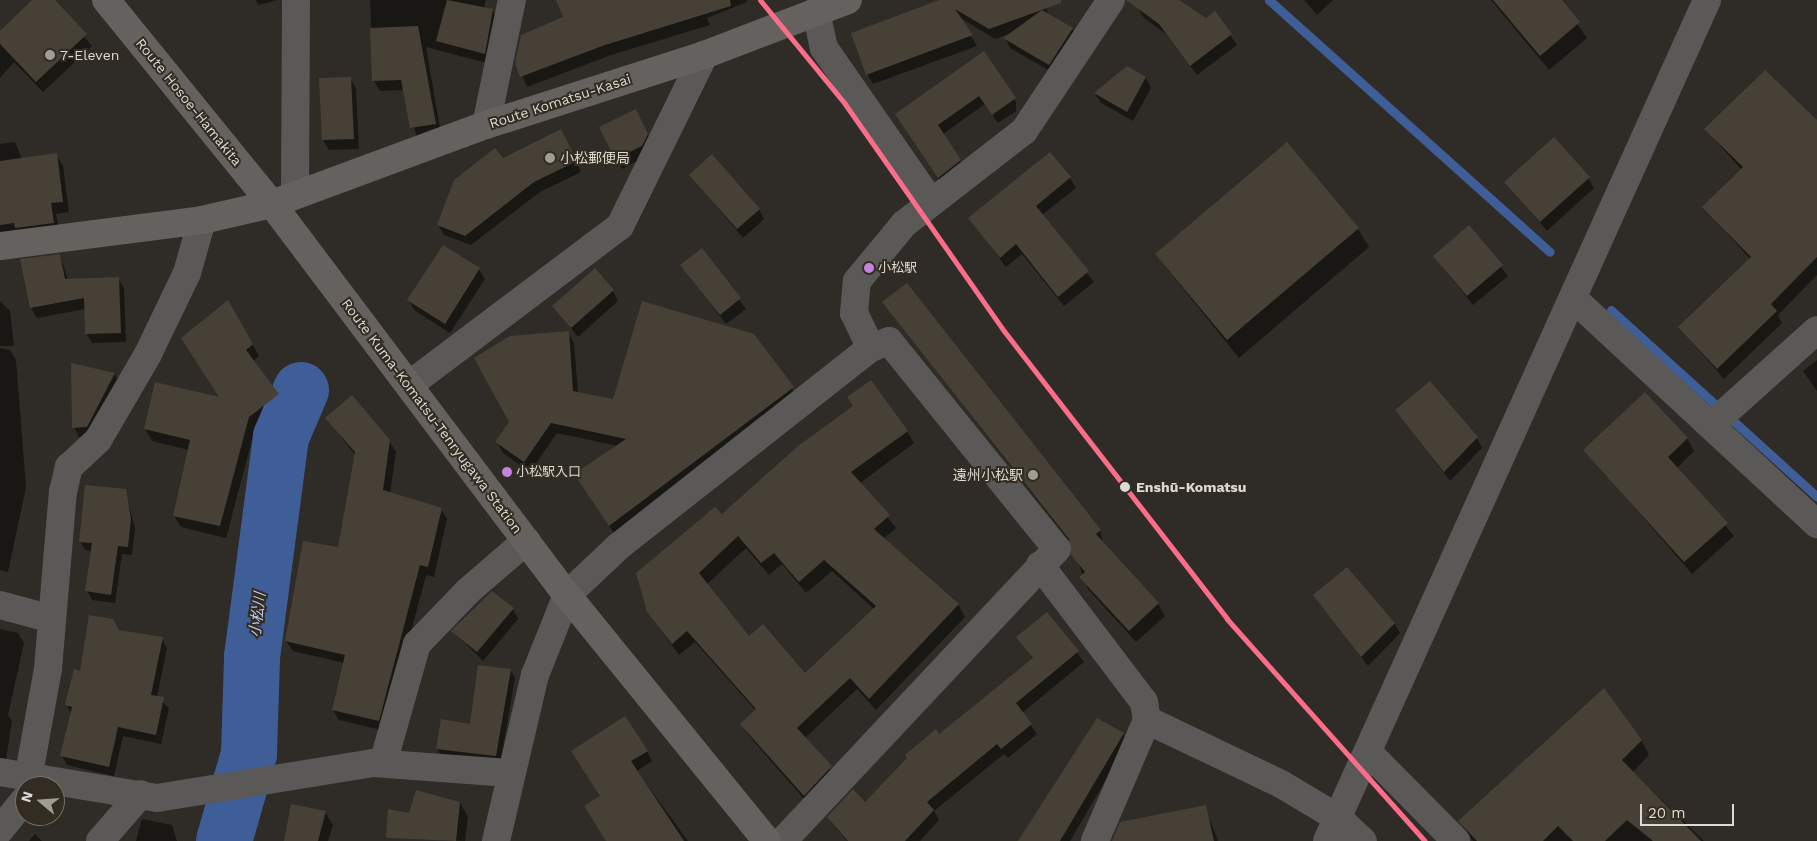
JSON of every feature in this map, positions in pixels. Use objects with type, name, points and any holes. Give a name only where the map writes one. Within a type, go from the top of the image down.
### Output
[{"type":"main road","name":"Route Hosoe-Hamakita","points":[[106,0],[284,199]]},
{"type":"main road","name":"Route Komatsu-Kasai","points":[[284,199],[486,125],[704,55],[836,3]]},
{"type":"main road","points":[[0,246],[202,220],[284,199]]},
{"type":"main road","name":"Route Kuma-Komatsu-Tenryugawa Station","points":[[284,199],[409,385],[526,541],[567,595],[767,841]]},
{"type":"street","points":[[284,199],[296,0]]},
{"type":"street","points":[[486,125],[512,0]]},
{"type":"street","points":[[871,348],[854,313],[857,281],[904,224],[1024,131],[1111,0]]},
{"type":"street","points":[[1332,830],[1369,753],[1450,563],[1575,300],[1707,0]]},
{"type":"street","points":[[836,3],[824,48],[931,202]]},
{"type":"street","points":[[409,385],[620,226],[704,55]]},
{"type":"street","points":[[33,776],[48,669],[63,492],[69,467],[98,440],[148,354],[187,273],[202,220]]},
{"type":"street","points":[[1575,300],[1817,524]]},
{"type":"street","points":[[1711,424],[1817,330]]},
{"type":"street","points":[[496,841],[510,773],[535,675],[567,595],[619,546],[871,348],[889,341],[938,396],[1057,549],[782,841]]},
{"type":"street","points":[[383,763],[417,644],[468,591],[526,541]]},
{"type":"street","points":[[1040,565],[1144,702],[1147,720],[1095,841]]},
{"type":"street","points":[[0,605],[52,618]]},
{"type":"street","points":[[1147,720],[1281,784],[1332,830],[1363,841]]},
{"type":"street","points":[[1369,753],[1456,841]]},
{"type":"street","points":[[65,788],[141,794],[157,798],[225,784],[264,782],[333,766],[383,763],[510,773]]},
{"type":"street","points":[[0,772],[15,779]]},
{"type":"street","points":[[100,841],[141,794]]},
{"type":"street","points":[[0,830],[15,809]]},
{"type":"building","points":[[32,0],[55,0],[87,34],[36,82],[0,44],[0,31]]},
{"type":"building","points":[[447,0],[493,9],[485,54],[436,41]]},
{"type":"building","points":[[556,0],[730,0],[731,6],[605,45],[520,77],[515,62],[521,35],[563,17]]},
{"type":"building","points":[[939,0],[1061,0],[1061,3],[989,29],[955,9],[973,35],[866,75],[851,33]]},
{"type":"building","points":[[1126,0],[1179,0],[1206,18],[1215,11],[1232,34],[1190,66],[1159,24]]},
{"type":"building","points":[[1493,0],[1562,0],[1580,22],[1540,56]]},
{"type":"building","points":[[1042,10],[1073,28],[1049,65],[1003,38]]},
{"type":"building","points":[[418,26],[436,124],[410,128],[401,80],[372,81],[370,28]]},
{"type":"building","points":[[984,51],[1016,98],[992,115],[979,96],[938,125],[961,160],[938,178],[895,114]]},
{"type":"building","points":[[1127,66],[1146,77],[1127,112],[1094,93]]},
{"type":"building","points":[[1765,70],[1817,120],[1817,257],[1771,304],[1777,311],[1717,369],[1678,327],[1751,257],[1702,207],[1743,167],[1704,129]]},
{"type":"building","points":[[351,77],[354,139],[322,140],[319,78]]},
{"type":"building","points":[[636,109],[648,134],[642,146],[615,159],[599,127]]},
{"type":"building","points":[[561,129],[577,161],[534,182],[465,236],[437,225],[454,180],[495,148],[503,158]]},
{"type":"building","points":[[1554,137],[1590,177],[1540,222],[1504,182]]},
{"type":"building","points":[[1287,142],[1359,228],[1227,340],[1155,254]]},
{"type":"building","points":[[1050,152],[1071,177],[1036,206],[1089,271],[1058,297],[1016,244],[1000,258],[968,218]]},
{"type":"building","points":[[57,153],[63,202],[51,203],[54,223],[15,228],[14,223],[0,225],[0,161]]},
{"type":"building","points":[[712,154],[760,209],[737,229],[689,175]]},
{"type":"building","points":[[1469,225],[1503,265],[1467,296],[1433,256]]},
{"type":"building","points":[[443,245],[480,268],[445,324],[407,300]]},
{"type":"building","points":[[702,248],[741,298],[720,315],[680,265]]},
{"type":"building","points":[[60,254],[65,279],[119,277],[121,333],[85,334],[84,298],[30,308],[20,259]]},
{"type":"building","points":[[595,268],[614,290],[571,328],[552,306]]},
{"type":"building","points":[[907,283],[1101,530],[1096,534],[1159,603],[1129,631],[1079,577],[1085,572],[1071,555],[1069,539],[882,302]]},
{"type":"building","points":[[228,300],[253,344],[246,350],[279,394],[249,417],[220,526],[173,516],[190,440],[144,429],[155,382],[219,397],[181,338]]},
{"type":"building","points":[[642,301],[754,334],[794,387],[609,526],[574,474],[626,439],[551,423],[524,462],[495,442],[509,422],[474,358],[510,336],[569,331],[573,391],[613,399]]},
{"type":"building","points":[[71,363],[115,373],[87,427],[72,428]]},
{"type":"building","points":[[871,380],[908,431],[851,472],[890,515],[874,529],[959,604],[869,699],[850,678],[797,728],[832,766],[804,796],[740,724],[756,709],[687,631],[672,644],[647,612],[636,573],[715,507],[722,514],[798,446],[853,406],[847,397]],"holes":[[[738,536],[761,563],[774,553],[799,582],[824,560],[876,606],[805,673],[763,624],[749,636],[699,573]]]},
{"type":"building","points":[[1430,381],[1478,437],[1444,472],[1395,410]]},
{"type":"building","points":[[1645,392],[1688,438],[1668,457],[1728,523],[1684,562],[1583,450]]},
{"type":"building","points":[[352,395],[390,440],[383,490],[442,508],[428,567],[420,565],[379,721],[332,710],[345,655],[285,641],[303,541],[338,547],[355,452],[325,418]]},
{"type":"building","points":[[85,485],[126,489],[131,519],[128,547],[118,546],[111,595],[85,591],[92,543],[79,542]]},
{"type":"building","points":[[1347,567],[1395,623],[1361,657],[1313,595]]},
{"type":"building","points":[[492,591],[514,608],[477,652],[451,631]]},
{"type":"building","points":[[1047,612],[1079,651],[1016,703],[1032,724],[1001,749],[997,744],[927,802],[934,810],[905,841],[848,841],[827,817],[853,789],[865,802],[907,758],[905,755],[936,729],[939,734],[1033,658],[1016,637]]},
{"type":"building","points":[[89,615],[113,619],[119,630],[163,637],[151,695],[164,697],[156,735],[118,727],[109,767],[60,756],[72,707],[65,705],[74,669],[80,671]]},
{"type":"building","points":[[478,665],[511,669],[496,756],[436,749],[441,719],[470,724]]},
{"type":"building","points":[[1604,688],[1642,740],[1622,760],[1701,841],[1653,841],[1627,820],[1605,841],[1573,841],[1558,826],[1543,841],[1477,841],[1458,821]]},
{"type":"building","points":[[625,716],[648,751],[631,761],[684,841],[606,841],[584,806],[600,796],[571,751]]},
{"type":"building","points":[[1097,718],[1124,733],[1060,841],[1018,841]]},
{"type":"building","points":[[416,790],[460,802],[456,841],[386,838],[388,809],[409,813]]},
{"type":"building","points":[[291,804],[326,811],[318,841],[284,841]]},
{"type":"building","points":[[1206,805],[1214,841],[1112,841],[1120,822]]},
{"type":"waterway","points":[[1269,0],[1550,252]]},
{"type":"waterway","points":[[1611,310],[1817,497]]},
{"type":"waterway","name":"小松川","points":[[224,841],[249,754],[252,657],[281,437],[301,390]]},
{"type":"transit line","points":[[760,0],[845,104],[1004,331],[1227,619],[1425,841]]},
{"type":"place","name":"7-Eleven","points":[[50,55]]},
{"type":"place","name":"小松郵便局","points":[[550,158]]},
{"type":"place","name":"小松駅","points":[[869,268]]},
{"type":"place","name":"小松駅入口","points":[[507,472]]},
{"type":"place","name":"遠州小松駅","points":[[1033,475]]},
{"type":"place","name":"Enshū-Komatsu","points":[[1125,487]]}]
